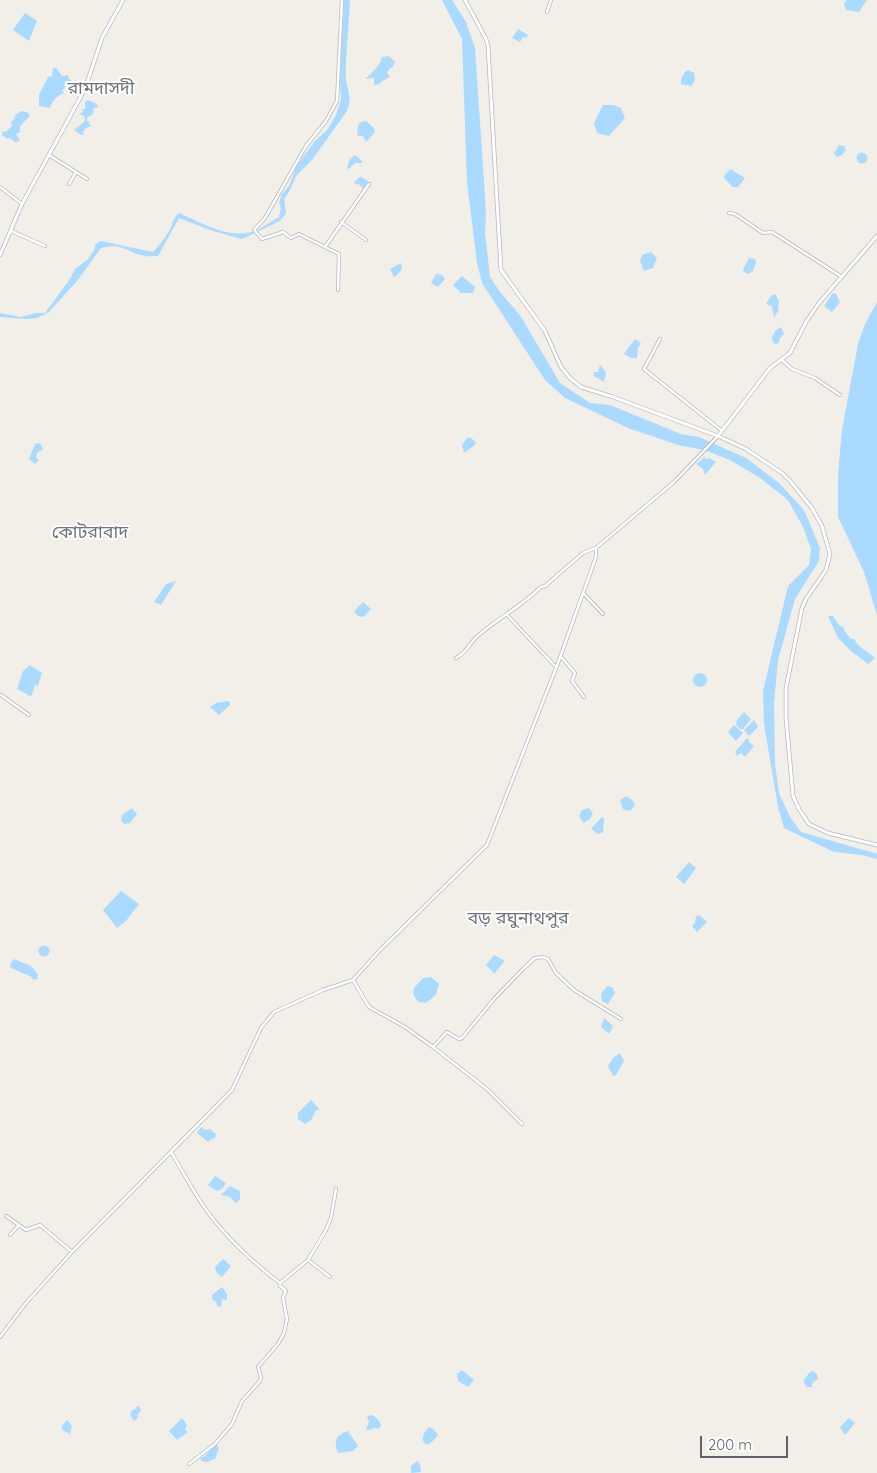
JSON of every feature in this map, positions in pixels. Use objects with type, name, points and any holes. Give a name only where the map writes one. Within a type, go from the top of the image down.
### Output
[{"type":"main road","points":[[0,255],[22,204],[85,89],[102,38],[123,0]]},
{"type":"main road","points":[[465,0],[486,38],[488,46],[498,248],[501,270],[545,332],[561,368],[575,383],[588,390],[613,397],[718,436],[746,449],[782,473],[809,504],[822,526],[828,544],[829,561],[826,570],[802,608],[786,688],[786,718],[793,796],[798,809],[809,824],[828,833],[877,845]]},
{"type":"main road","points":[[718,436],[770,368],[790,353],[806,322],[819,303],[877,236]]},
{"type":"street","points":[[338,290],[339,254],[299,234],[292,238],[283,232],[262,239],[254,230],[265,218],[306,146],[335,107],[338,93],[342,0]]},
{"type":"street","points":[[547,12],[551,0]]},
{"type":"street","points":[[49,156],[87,179]]},
{"type":"street","points":[[69,184],[76,172]]},
{"type":"street","points":[[325,247],[369,184]]},
{"type":"street","points":[[0,187],[22,204]]},
{"type":"street","points":[[729,213],[735,214],[763,234],[772,232],[842,277]]},
{"type":"street","points":[[341,222],[366,240]]},
{"type":"street","points":[[11,231],[45,246]]},
{"type":"street","points":[[660,339],[644,369],[721,430]]},
{"type":"street","points":[[782,360],[792,369],[815,378],[840,395]]},
{"type":"street","points":[[456,658],[466,651],[481,632],[507,615],[534,592],[545,586],[583,553],[596,548],[674,482],[718,436]]},
{"type":"street","points":[[0,1337],[26,1303],[72,1252],[232,1090],[261,1028],[274,1012],[323,990],[353,980],[380,950],[488,845],[561,657],[596,557],[596,548]]},
{"type":"street","points":[[583,593],[603,614]]},
{"type":"street","points":[[507,615],[556,667]]},
{"type":"street","points":[[561,657],[575,673],[572,681],[584,697]]},
{"type":"street","points":[[1,695],[29,715]]},
{"type":"street","points":[[433,1047],[447,1032],[459,1039],[465,1035],[494,999],[535,958],[543,957],[548,959],[556,973],[574,990],[621,1019]]},
{"type":"street","points":[[353,980],[369,1007],[405,1027],[433,1047],[487,1089],[522,1124]]},
{"type":"street","points":[[171,1152],[217,1224],[280,1283],[280,1286],[286,1291],[283,1298],[287,1320],[284,1333],[278,1344],[258,1367],[261,1377],[260,1382],[242,1401],[232,1424],[215,1444],[189,1464]]},
{"type":"street","points":[[280,1283],[308,1260],[326,1230],[336,1190]]},
{"type":"street","points":[[6,1216],[26,1230],[40,1225],[72,1252]]},
{"type":"street","points":[[10,1235],[18,1226]]},
{"type":"street","points":[[308,1260],[330,1276]]},
{"type":"water","points":[[344,0],[350,0],[346,80],[350,99],[347,111],[312,160],[296,176],[284,199],[286,213],[280,221],[242,239],[213,231],[179,218],[158,256],[139,255],[115,246],[101,248],[77,281],[49,312],[37,318],[0,317],[0,313],[21,317],[45,313],[70,279],[75,269],[88,259],[95,249],[95,245],[101,241],[153,252],[165,237],[174,218],[179,213],[216,229],[235,233],[255,231],[279,217],[281,208],[279,203],[282,194],[289,186],[296,167],[314,142],[327,130],[336,115],[341,99],[340,81]]},
{"type":"water","points":[[442,0],[452,0],[466,22],[475,48],[486,211],[485,233],[490,277],[520,315],[560,383],[590,403],[610,405],[681,434],[699,437],[746,458],[779,483],[804,510],[820,548],[819,561],[795,599],[778,660],[774,703],[775,764],[779,793],[790,817],[801,832],[877,854],[877,859],[862,855],[834,852],[784,828],[778,807],[764,724],[763,691],[788,586],[809,565],[811,549],[803,527],[788,500],[760,478],[730,460],[704,450],[678,445],[628,428],[565,398],[545,380],[482,283],[477,263],[467,183],[462,39]]},
{"type":"water","points":[[847,0],[867,0],[859,12],[846,10],[844,4]]},
{"type":"water","points":[[25,13],[37,21],[29,41],[13,30]]},
{"type":"water","points":[[518,29],[528,35],[526,38],[523,37],[520,42],[512,38]]},
{"type":"water","points":[[389,56],[395,62],[387,73],[390,77],[374,85],[374,78],[365,79],[377,67],[382,57]]},
{"type":"water","points":[[53,68],[56,68],[62,76],[68,75],[72,81],[68,85],[64,83],[65,88],[62,90],[64,93],[54,100],[50,108],[39,106],[39,95],[48,77],[52,76]]},
{"type":"water","points":[[688,70],[694,73],[695,79],[692,86],[681,84],[683,76]]},
{"type":"water","points":[[88,100],[97,104],[98,107],[94,108],[93,114],[87,118],[91,127],[85,129],[82,132],[84,134],[81,135],[74,130],[85,121],[84,116],[79,114],[83,112],[82,109],[85,109],[85,102]]},
{"type":"water","points":[[603,105],[613,105],[621,108],[625,118],[609,136],[597,133],[594,123]]},
{"type":"water","points":[[22,111],[29,113],[29,117],[20,126],[20,132],[16,134],[20,141],[15,142],[10,138],[7,139],[2,135],[2,132],[7,131],[12,126],[11,122],[15,115]]},
{"type":"water","points":[[366,121],[374,128],[375,132],[366,142],[363,136],[358,136],[357,131],[359,123]]},
{"type":"water","points":[[839,145],[844,146],[846,150],[837,157],[834,153]]},
{"type":"water","points":[[860,153],[864,153],[867,158],[866,162],[860,163],[857,160],[857,156]]},
{"type":"water","points":[[355,155],[362,163],[355,163],[349,169],[347,168],[350,159]]},
{"type":"water","points":[[730,169],[745,178],[738,187],[733,187],[724,178]]},
{"type":"water","points":[[361,177],[368,181],[363,189],[360,185],[354,183]]},
{"type":"water","points":[[651,252],[657,258],[653,268],[644,271],[640,261],[642,255]]},
{"type":"water","points":[[749,258],[755,259],[756,262],[753,271],[748,274],[743,269]]},
{"type":"water","points":[[401,263],[402,269],[394,277],[390,269]]},
{"type":"water","points":[[436,274],[442,275],[445,279],[438,287],[431,283]]},
{"type":"water","points":[[462,276],[475,287],[473,293],[461,293],[453,285]]},
{"type":"water","points":[[833,293],[836,294],[840,302],[832,312],[824,306]]},
{"type":"water","points":[[775,294],[779,301],[778,311],[774,317],[772,306],[766,304],[771,296]]},
{"type":"water","points":[[877,302],[877,615],[864,572],[838,517],[838,474],[842,430],[858,344],[865,324]]},
{"type":"water","points":[[781,327],[784,334],[780,338],[779,343],[775,344],[772,337],[776,330]]},
{"type":"water","points":[[635,339],[641,343],[638,348],[637,358],[631,358],[624,354]]},
{"type":"water","points":[[600,365],[606,372],[604,382],[594,376],[594,372],[598,372]]},
{"type":"water","points":[[467,438],[471,438],[476,442],[475,445],[464,453],[462,445]]},
{"type":"water","points":[[40,443],[43,449],[37,453],[36,458],[39,460],[35,464],[29,459],[35,444]]},
{"type":"water","points":[[704,456],[706,459],[709,458],[716,462],[705,475],[703,469],[696,464]]},
{"type":"water","points":[[176,581],[161,605],[154,602],[166,584]]},
{"type":"water","points":[[363,602],[371,609],[364,617],[358,616],[354,611]]},
{"type":"water","points":[[828,616],[833,616],[851,639],[854,639],[875,658],[868,664],[851,651],[838,638]]},
{"type":"water","points":[[30,665],[42,673],[38,686],[35,685],[30,696],[17,689],[23,671]]},
{"type":"water","points":[[700,673],[705,675],[707,680],[705,685],[700,687],[695,685],[693,680],[695,675]]},
{"type":"water","points":[[228,701],[230,705],[219,715],[210,707],[216,703]]},
{"type":"water","points":[[744,712],[751,719],[743,729],[740,729],[736,724]]},
{"type":"water","points":[[754,720],[758,727],[749,736],[744,730]]},
{"type":"water","points":[[734,725],[743,733],[736,741],[728,732]]},
{"type":"water","points":[[747,738],[754,746],[745,757],[741,753],[737,756],[735,752]]},
{"type":"water","points":[[626,796],[635,805],[630,811],[623,809],[620,800]]},
{"type":"water","points":[[132,808],[137,814],[130,823],[124,824],[121,820],[122,815]]},
{"type":"water","points":[[589,808],[593,813],[590,819],[583,823],[579,816],[582,810]]},
{"type":"water","points":[[602,817],[604,819],[603,832],[598,834],[591,829]]},
{"type":"water","points":[[689,862],[696,868],[684,884],[676,877]]},
{"type":"water","points":[[121,891],[139,904],[126,921],[117,928],[103,910]]},
{"type":"water","points":[[699,915],[707,922],[697,932],[692,926],[695,923],[696,916]]},
{"type":"water","points":[[44,945],[50,951],[44,957],[38,951]]},
{"type":"water","points":[[494,955],[505,961],[495,974],[486,965]]},
{"type":"water","points":[[14,959],[31,966],[38,975],[37,979],[34,980],[30,976],[11,968],[10,964]]},
{"type":"water","points":[[431,977],[439,984],[436,995],[426,1003],[418,1002],[413,994],[414,988],[423,978]]},
{"type":"water","points":[[608,986],[613,988],[615,993],[608,1004],[602,1001],[601,994]]},
{"type":"water","points":[[604,1018],[613,1026],[609,1034],[601,1027]]},
{"type":"water","points":[[620,1053],[624,1061],[616,1075],[613,1076],[608,1066],[613,1058]]},
{"type":"water","points":[[311,1100],[320,1110],[316,1110],[311,1120],[305,1124],[298,1119],[298,1113]]},
{"type":"water","points":[[201,1127],[205,1130],[210,1129],[216,1134],[215,1138],[208,1142],[197,1133]]},
{"type":"water","points":[[215,1176],[226,1183],[222,1189],[217,1191],[208,1185]]},
{"type":"water","points":[[230,1186],[240,1191],[240,1199],[236,1203],[230,1197],[221,1195]]},
{"type":"water","points":[[223,1259],[231,1266],[222,1277],[216,1272],[215,1267]]},
{"type":"water","points":[[222,1287],[227,1294],[227,1300],[222,1299],[221,1307],[217,1306],[216,1302],[212,1299],[212,1295]]},
{"type":"water","points":[[462,1370],[474,1380],[468,1387],[458,1381],[457,1374]]},
{"type":"water","points":[[813,1371],[817,1374],[818,1379],[812,1383],[812,1387],[807,1387],[803,1381]]},
{"type":"water","points":[[139,1406],[141,1411],[137,1415],[138,1418],[134,1421],[130,1415]]},
{"type":"water","points":[[370,1415],[379,1421],[381,1425],[379,1429],[366,1430],[369,1422],[367,1417]]},
{"type":"water","points":[[182,1418],[187,1425],[185,1430],[188,1432],[177,1440],[169,1431]]},
{"type":"water","points":[[849,1418],[855,1423],[844,1434],[840,1427]]},
{"type":"water","points":[[67,1420],[72,1426],[70,1434],[62,1430],[62,1426]]},
{"type":"water","points":[[429,1427],[438,1435],[427,1445],[423,1439]]},
{"type":"water","points":[[348,1431],[358,1446],[353,1451],[338,1453],[337,1439],[341,1434]]},
{"type":"water","points":[[216,1444],[219,1448],[215,1459],[207,1462],[202,1461],[200,1458],[204,1457]]},
{"type":"water","points":[[417,1461],[420,1464],[421,1472],[411,1473],[411,1466]]},
{"type":"district","name":"রামদাসদী","points":[[101,89]]},
{"type":"district","name":"কোটরাবাদ","points":[[90,533]]},
{"type":"district","name":"বড় রঘুনাথপুর","points":[[518,919]]}]
